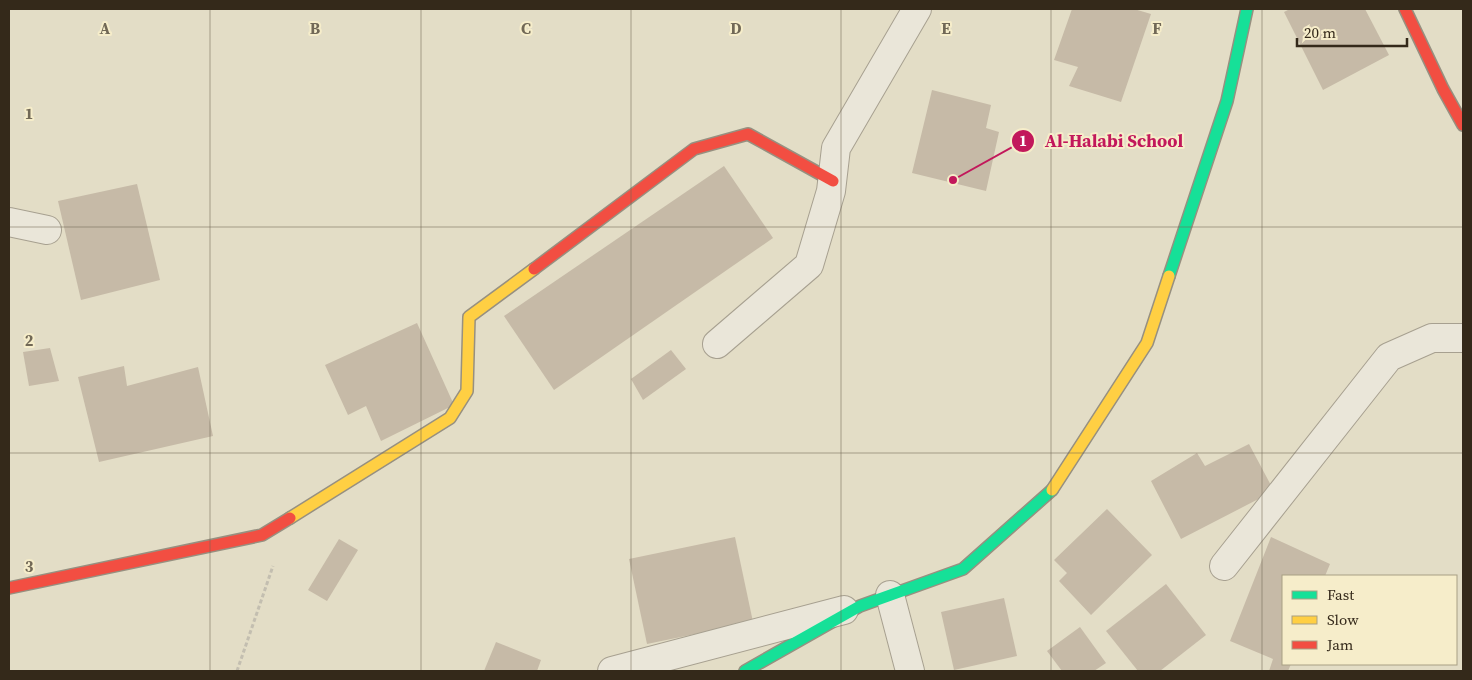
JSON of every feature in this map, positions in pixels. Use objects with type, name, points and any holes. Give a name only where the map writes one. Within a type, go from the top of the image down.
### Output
[{"type":"street","points":[[718,344],[809,265],[833,181],[836,148],[917,9]]},
{"type":"street","points":[[612,671],[860,606],[963,569],[1052,490],[1147,343],[1227,101],[1248,9]]},
{"type":"street","points":[[1404,9],[1443,89],[1463,125]]},
{"type":"street","points":[[9,588],[262,535],[450,418],[467,391],[469,317],[694,149],[748,134],[833,181]]},
{"type":"street","points":[[9,222],[46,230]]},
{"type":"street","points":[[1224,566],[1389,357],[1432,338],[1463,338]]},
{"type":"street","points":[[890,595],[910,671]]},
{"type":"street","points":[[745,671],[860,606]]},
{"type":"path","points":[[237,671],[290,518]]},
{"type":"building","points":[[1072,9],[1134,9],[1151,14],[1121,102],[1069,86],[1078,67],[1054,60]]},
{"type":"building","points":[[1290,9],[1365,9],[1389,55],[1323,90],[1284,12]]},
{"type":"building","points":[[932,90],[991,105],[986,128],[999,132],[986,191],[912,173]]},
{"type":"building","points":[[724,166],[773,238],[554,390],[504,316]]},
{"type":"building","points":[[137,184],[160,280],[81,300],[58,201]]},
{"type":"building","points":[[417,323],[454,405],[381,441],[366,406],[348,415],[325,365]]},
{"type":"building","points":[[50,348],[59,381],[29,386],[23,352]]},
{"type":"building","points":[[671,350],[686,369],[643,400],[631,379]]},
{"type":"building","points":[[124,366],[127,386],[198,367],[213,436],[99,462],[78,377]]},
{"type":"building","points":[[1249,444],[1274,491],[1181,539],[1151,481],[1197,453],[1205,466]]},
{"type":"building","points":[[1107,509],[1152,555],[1091,615],[1059,581],[1067,573],[1054,560]]},
{"type":"building","points":[[735,537],[753,622],[647,644],[629,559]]},
{"type":"building","points":[[1271,537],[1330,564],[1325,575],[1282,575],[1282,665],[1291,665],[1288,671],[1269,671],[1273,659],[1230,641]]},
{"type":"building","points":[[339,539],[358,550],[327,601],[308,590]]},
{"type":"building","points":[[1166,584],[1206,635],[1160,671],[1138,671],[1106,631]]},
{"type":"building","points":[[1004,598],[1017,656],[954,670],[941,612]]},
{"type":"building","points":[[1080,627],[1106,663],[1094,671],[1062,671],[1047,651]]},
{"type":"building","points":[[496,642],[541,660],[537,671],[484,671]]},
{"type":"traffic: fast","points":[[1169,276],[1227,101],[1247,9]]},
{"type":"traffic: fast","points":[[745,671],[860,606],[963,569],[1052,490]]},
{"type":"traffic: slow","points":[[290,518],[450,418],[467,391],[469,317],[534,269]]},
{"type":"traffic: slow","points":[[1052,490],[1147,343],[1169,276]]},
{"type":"traffic: jam","points":[[1405,9],[1443,89],[1463,125]]},
{"type":"traffic: jam","points":[[534,269],[694,149],[748,134],[833,181]]},
{"type":"traffic: jam","points":[[9,588],[262,535],[290,518]]},
{"type":"place","name":"Al-Halabi School","points":[[953,180]]}]
